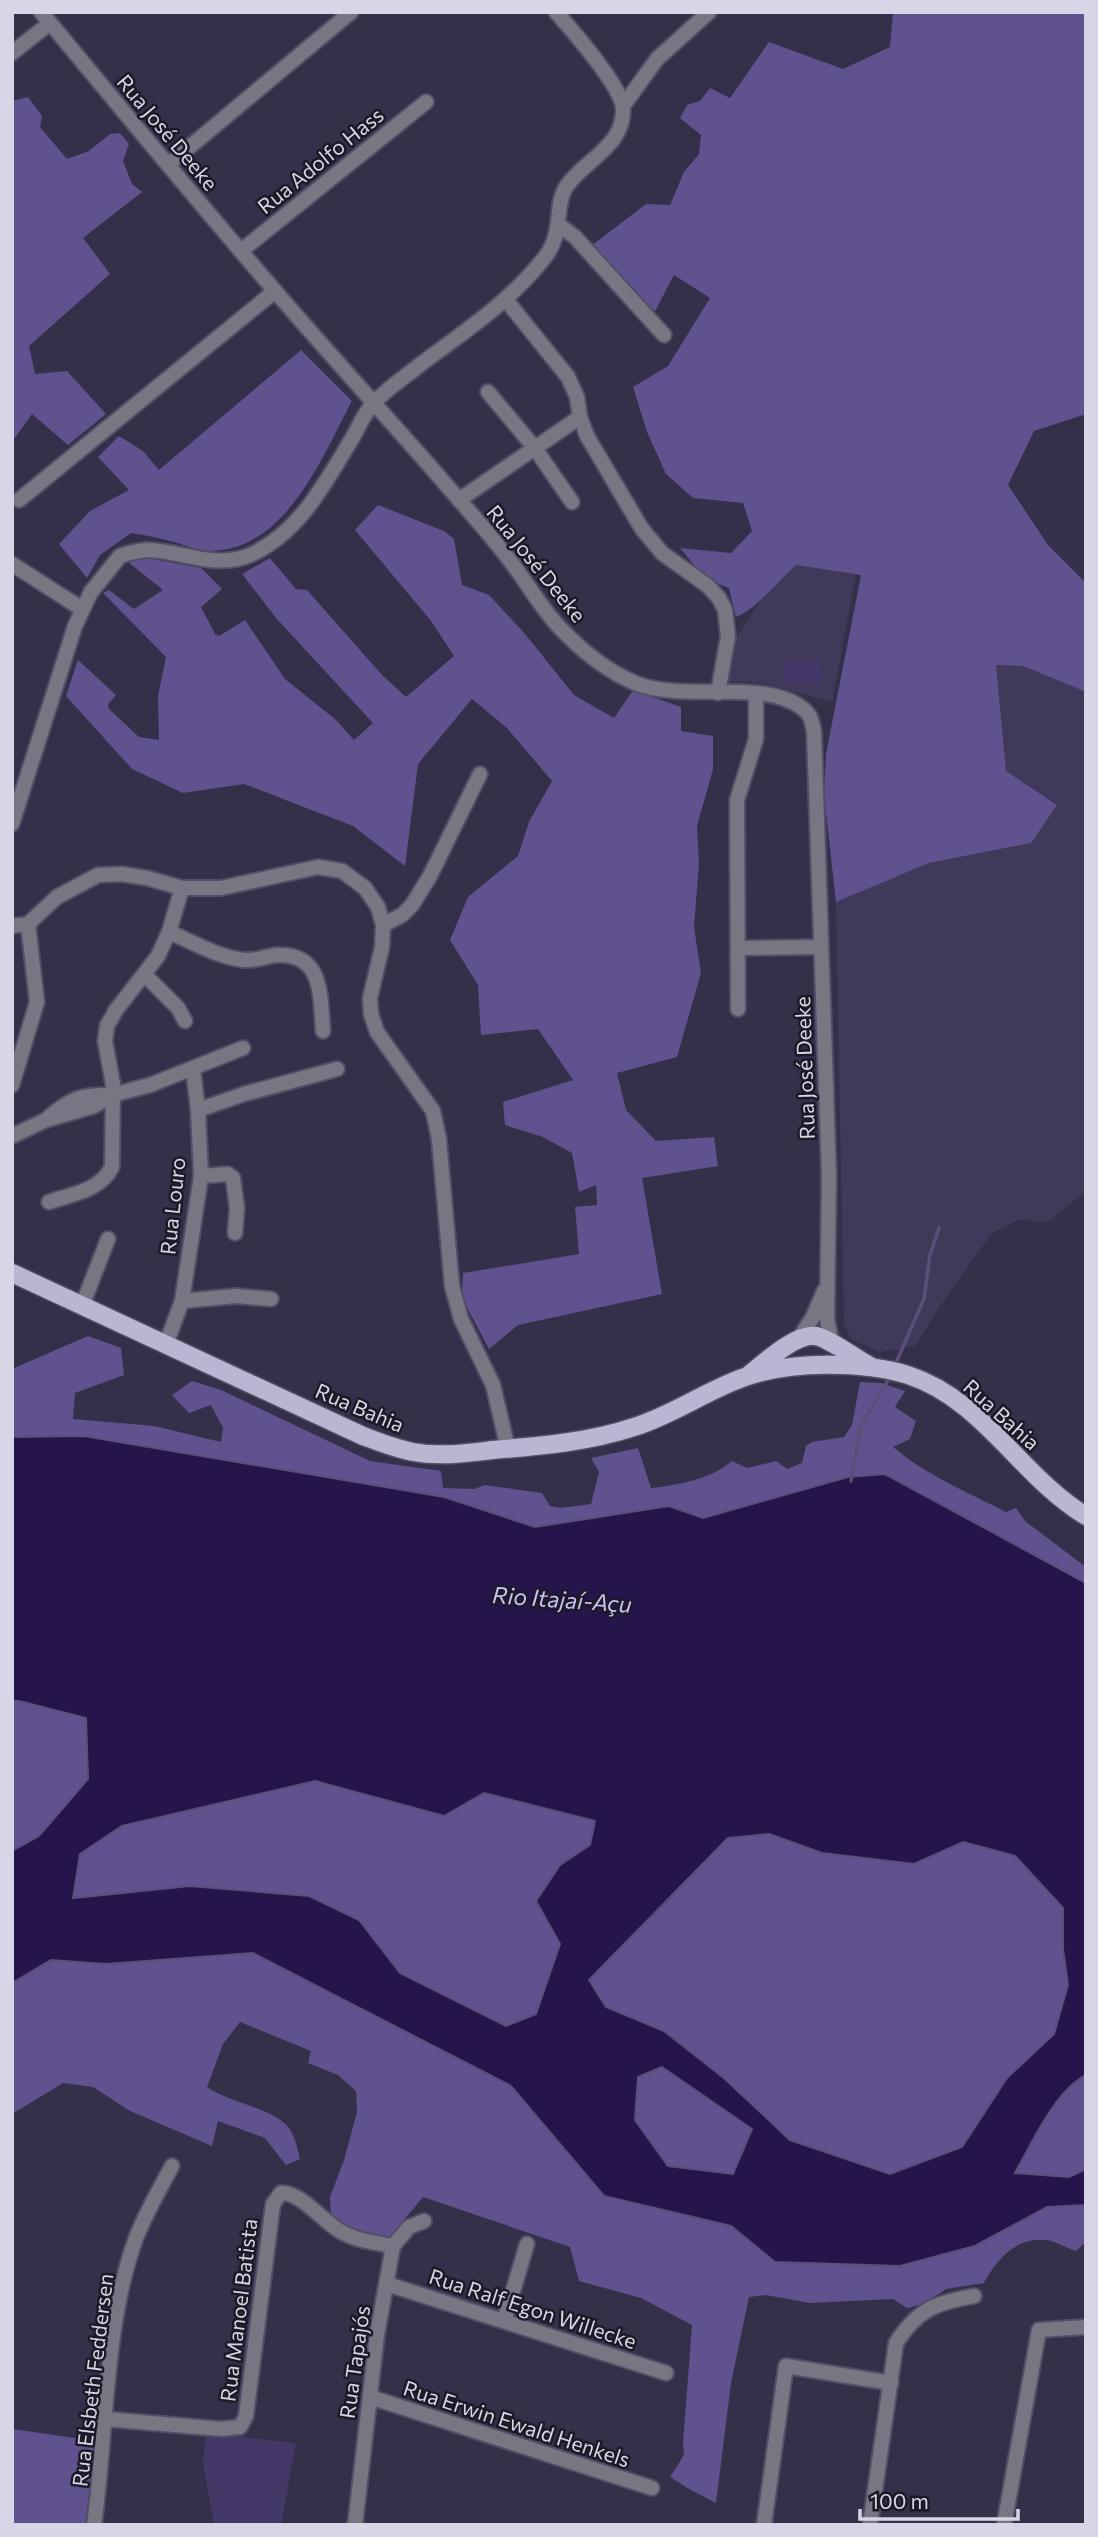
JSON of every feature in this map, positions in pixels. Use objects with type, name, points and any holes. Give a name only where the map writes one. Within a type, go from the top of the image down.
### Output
[{"type":"main road","name":"Rua Bahia","points":[[12,1273],[387,1446],[413,1452],[446,1454],[508,1449],[593,1438],[636,1427],[747,1376],[798,1340],[817,1336],[882,1369],[936,1388],[970,1410],[1054,1493],[1086,1516]]},
{"type":"main road","points":[[798,1340],[794,1347],[794,1359],[799,1366]]},
{"type":"main road","points":[[828,1366],[833,1355],[832,1344]]},
{"type":"main road","name":"Rua Bahia","points":[[747,1376],[799,1366],[882,1369]]},
{"type":"street","points":[[168,164],[351,12]]},
{"type":"street","points":[[556,12],[613,85],[623,106]]},
{"type":"street","points":[[12,824],[17,796],[71,639],[82,609],[104,572],[120,556],[147,550],[193,559],[226,561],[250,555],[279,537],[311,504],[374,402],[506,300],[546,256],[559,225],[565,189],[611,142],[618,129],[623,106],[657,59],[709,12]]},
{"type":"street","points":[[12,53],[45,18]]},
{"type":"street","name":"Rua José Deeke","points":[[45,18],[275,291],[490,534],[557,625],[595,659],[636,683],[658,689],[756,693],[792,702],[803,708],[812,719],[829,1176],[827,1318],[832,1344]]},
{"type":"street","name":"Rua Adolfo Hass","points":[[241,251],[426,102]]},
{"type":"street","points":[[559,225],[575,237],[664,335]]},
{"type":"street","points":[[19,500],[275,291]]},
{"type":"street","points":[[506,300],[568,377],[577,397],[587,436],[630,510],[653,543],[662,553],[708,586],[719,598],[725,610],[728,636],[718,693]]},
{"type":"street","points":[[488,392],[534,447],[572,502]]},
{"type":"street","points":[[459,500],[580,417]]},
{"type":"street","points":[[12,564],[82,609]]},
{"type":"street","points":[[738,1009],[737,800],[756,738],[756,693]]},
{"type":"street","points":[[383,925],[402,915],[412,905],[430,876],[480,774]]},
{"type":"street","points":[[12,926],[28,924],[57,897],[98,875],[121,874],[147,878],[182,888],[221,888],[318,867],[342,871],[365,888],[378,907],[383,925],[382,947],[370,998],[371,1014],[377,1032],[433,1111],[439,1139],[452,1286],[461,1319],[493,1385],[508,1449]]},
{"type":"street","points":[[49,1202],[97,1186],[106,1179],[112,1167],[113,1084],[105,1041],[107,1026],[116,1010],[158,956],[169,932],[182,888]]},
{"type":"street","points":[[12,1085],[37,1002],[28,924]]},
{"type":"street","points":[[169,932],[229,958],[248,960],[279,955],[301,960],[311,967],[318,983],[323,1031]]},
{"type":"street","points":[[738,948],[821,947]]},
{"type":"street","points":[[145,975],[178,1008],[185,1021]]},
{"type":"street","points":[[12,1136],[46,1120],[94,1106],[112,1095],[150,1085],[243,1048]]},
{"type":"street","name":"Rua Louro","points":[[166,1344],[182,1301],[201,1175],[193,1069]]},
{"type":"street","points":[[198,1110],[244,1094],[337,1069]]},
{"type":"street","points":[[201,1175],[228,1174],[233,1178],[237,1208],[235,1233]]},
{"type":"street","points":[[82,1306],[108,1239]]},
{"type":"street","name":"Rua José Deeke","points":[[798,1340],[813,1317],[827,1283]]},
{"type":"street","points":[[182,1301],[236,1296],[271,1299]]},
{"type":"street","name":"Rua Elsbeth Feddersen","points":[[94,2525],[118,2310],[126,2271],[136,2237],[172,2166]]},
{"type":"street","name":"Rua Manoel Batista","points":[[105,2420],[240,2427],[246,2416],[273,2204],[281,2193],[289,2192],[300,2199],[341,2232],[358,2239],[393,2246]]},
{"type":"street","points":[[393,2246],[409,2227],[424,2221]]},
{"type":"street","points":[[504,2321],[527,2244]]},
{"type":"street","name":"Rua Tapajós","points":[[359,2524],[377,2335],[393,2246]]},
{"type":"street","name":"Rua Ralf Egon Willecke","points":[[387,2284],[666,2373]]},
{"type":"street","points":[[870,2525],[896,2343],[910,2321],[942,2302],[974,2296]]},
{"type":"street","points":[[1004,2525],[1039,2330],[1086,2327]]},
{"type":"street","points":[[764,2525],[786,2366],[891,2383]]},
{"type":"street","name":"Rua Erwin Ewald Henkels","points":[[370,2397],[652,2488]]},
{"type":"shaded area","points":[[893,12],[1086,12],[1086,414],[1034,431],[1008,485],[1048,545],[1086,583],[1086,692],[1023,666],[996,665],[1006,771],[1057,805],[1031,843],[929,863],[836,902],[824,795],[826,754],[861,575],[796,565],[759,601],[736,617],[729,588],[706,579],[680,548],[731,553],[752,531],[743,503],[693,498],[666,474],[647,432],[633,387],[668,366],[710,298],[674,275],[654,313],[591,246],[646,204],[670,205],[684,172],[699,154],[701,135],[680,118],[687,105],[700,101],[710,88],[730,98],[769,42],[843,69],[890,47]]},
{"type":"shaded area","points":[[28,97],[42,116],[40,127],[67,159],[89,151],[110,134],[120,133],[129,144],[123,161],[132,184],[142,192],[83,238],[110,274],[29,346],[35,374],[67,371],[106,414],[68,445],[32,414],[12,442],[12,101]]},
{"type":"shaded area","points":[[301,350],[352,401],[314,473],[281,518],[260,535],[237,547],[211,551],[131,533],[100,555],[87,578],[59,544],[90,511],[129,490],[98,457],[119,436],[143,451],[159,470]]},
{"type":"shaded area","points":[[378,505],[444,531],[454,539],[462,585],[489,595],[525,634],[574,695],[614,718],[633,690],[681,707],[681,731],[713,736],[713,769],[697,826],[699,863],[694,927],[701,973],[677,1057],[617,1073],[626,1110],[656,1141],[714,1137],[718,1166],[642,1178],[662,1294],[518,1325],[489,1349],[462,1298],[463,1273],[579,1254],[575,1207],[597,1205],[596,1185],[579,1192],[572,1153],[543,1137],[505,1125],[503,1102],[573,1080],[538,1029],[481,1035],[478,985],[450,940],[468,897],[518,856],[529,822],[552,781],[507,728],[472,699],[418,764],[405,866],[353,826],[244,784],[183,793],[132,769],[66,696],[78,660],[116,695],[108,704],[109,709],[139,737],[159,740],[158,696],[166,657],[103,593],[109,590],[134,609],[163,590],[128,562],[142,557],[201,568],[222,589],[201,607],[215,634],[219,636],[245,620],[285,679],[335,719],[354,740],[373,723],[276,618],[242,574],[270,558],[296,589],[307,590],[382,675],[406,697],[454,656],[431,621],[355,530]]},
{"type":"shaded area","points":[[796,565],[856,574],[832,702],[763,683],[727,681],[734,641],[759,603]]},
{"type":"shaded area","points":[[821,659],[822,683],[785,684],[784,660]]},
{"type":"shaded area","points":[[995,664],[1023,666],[1086,692],[1086,1191],[1048,1222],[1018,1220],[992,1233],[915,1346],[880,1352],[852,1340],[844,1325],[836,902],[929,863],[1031,843],[1006,771]]},
{"type":"shaded area","points":[[88,1336],[121,1348],[124,1375],[75,1393],[73,1419],[154,1426],[221,1442],[223,1428],[211,1405],[189,1413],[172,1395],[192,1381],[221,1390],[370,1461],[441,1471],[443,1488],[474,1489],[485,1485],[542,1493],[550,1506],[560,1508],[591,1504],[599,1472],[591,1458],[638,1448],[651,1488],[704,1477],[732,1461],[747,1468],[776,1461],[787,1469],[802,1463],[806,1446],[812,1442],[844,1437],[852,1425],[860,1382],[881,1383],[905,1391],[895,1407],[916,1421],[910,1439],[893,1447],[933,1475],[1006,1512],[1016,1508],[1025,1521],[1086,1567],[1086,1583],[885,1474],[848,1477],[703,1518],[668,1506],[535,1527],[444,1497],[84,1436],[12,1437],[12,1369]]},
{"type":"shaded area","points":[[12,1701],[86,1718],[88,1779],[39,1836],[12,1851]]},
{"type":"shaded area","points":[[315,1781],[444,1816],[483,1793],[595,1821],[590,1845],[560,1865],[536,1901],[560,1944],[536,2014],[507,2026],[400,1973],[359,1920],[73,1898],[80,1854],[122,1826]]},
{"type":"shaded area","points":[[769,1834],[822,1853],[914,1864],[963,1842],[1015,1856],[1063,1908],[1063,1949],[1068,1985],[1054,2034],[1007,2078],[962,2147],[890,2174],[790,2140],[725,2079],[664,2031],[606,2007],[588,1980],[728,1838]]},
{"type":"shaded area","points":[[253,1953],[511,2086],[604,2196],[731,2226],[776,2262],[975,2246],[1047,2207],[1086,2205],[1086,2242],[1076,2251],[1048,2240],[1024,2243],[1008,2252],[994,2266],[984,2283],[946,2289],[924,2304],[907,2308],[893,2299],[810,2303],[766,2295],[749,2297],[731,2383],[716,2503],[670,2477],[684,2455],[692,2325],[641,2298],[579,2281],[570,2247],[423,2197],[389,2238],[344,2231],[331,2220],[330,2197],[344,2160],[357,2112],[356,2091],[338,2075],[308,2063],[311,2051],[240,2022],[223,2044],[207,2087],[266,2112],[286,2125],[293,2136],[300,2159],[286,2165],[265,2138],[218,2121],[212,2146],[130,2111],[93,2087],[63,2083],[12,2114],[12,1983],[51,1960],[106,1964]]},
{"type":"shaded area","points":[[662,2066],[752,2129],[733,2174],[668,2166],[634,2120],[638,2077]]},
{"type":"shaded area","points":[[1086,2075],[1086,2169],[1069,2177],[1014,2173],[1054,2106],[1064,2093]]},
{"type":"shaded area","points":[[12,2429],[96,2441],[85,2525],[12,2525]]},
{"type":"shaded area","points":[[206,2433],[296,2443],[281,2525],[214,2525],[203,2463]]},
{"type":"water","name":"Rio Itajaí-Açu","points":[[84,1436],[444,1497],[535,1527],[669,1506],[703,1518],[848,1477],[885,1474],[1086,1583],[1086,2075],[1054,2105],[1015,2173],[1069,2177],[1086,2169],[1086,2205],[1047,2207],[975,2246],[900,2266],[775,2262],[731,2226],[604,2196],[511,2086],[253,1953],[106,1964],[51,1960],[12,1983],[12,1851],[39,1836],[88,1779],[86,1718],[12,1701],[12,1437]],"holes":[[[315,1781],[444,1816],[484,1793],[595,1821],[590,1845],[560,1865],[536,1901],[560,1944],[536,2014],[506,2026],[400,1973],[359,1920],[309,1896],[190,1886],[73,1898],[80,1854],[122,1826]],[[769,1834],[822,1853],[914,1864],[963,1842],[1015,1856],[1063,1908],[1063,1949],[1068,1985],[1054,2034],[1007,2078],[962,2147],[890,2174],[790,2140],[725,2079],[664,2031],[606,2007],[589,1980],[728,1838]],[[662,2067],[752,2129],[733,2174],[668,2166],[635,2120],[638,2077]]]},
{"type":"waterway","points":[[895,1365],[924,1299],[930,1255],[939,1228]]},
{"type":"waterway","points":[[851,1481],[861,1426],[891,1375]]}]
